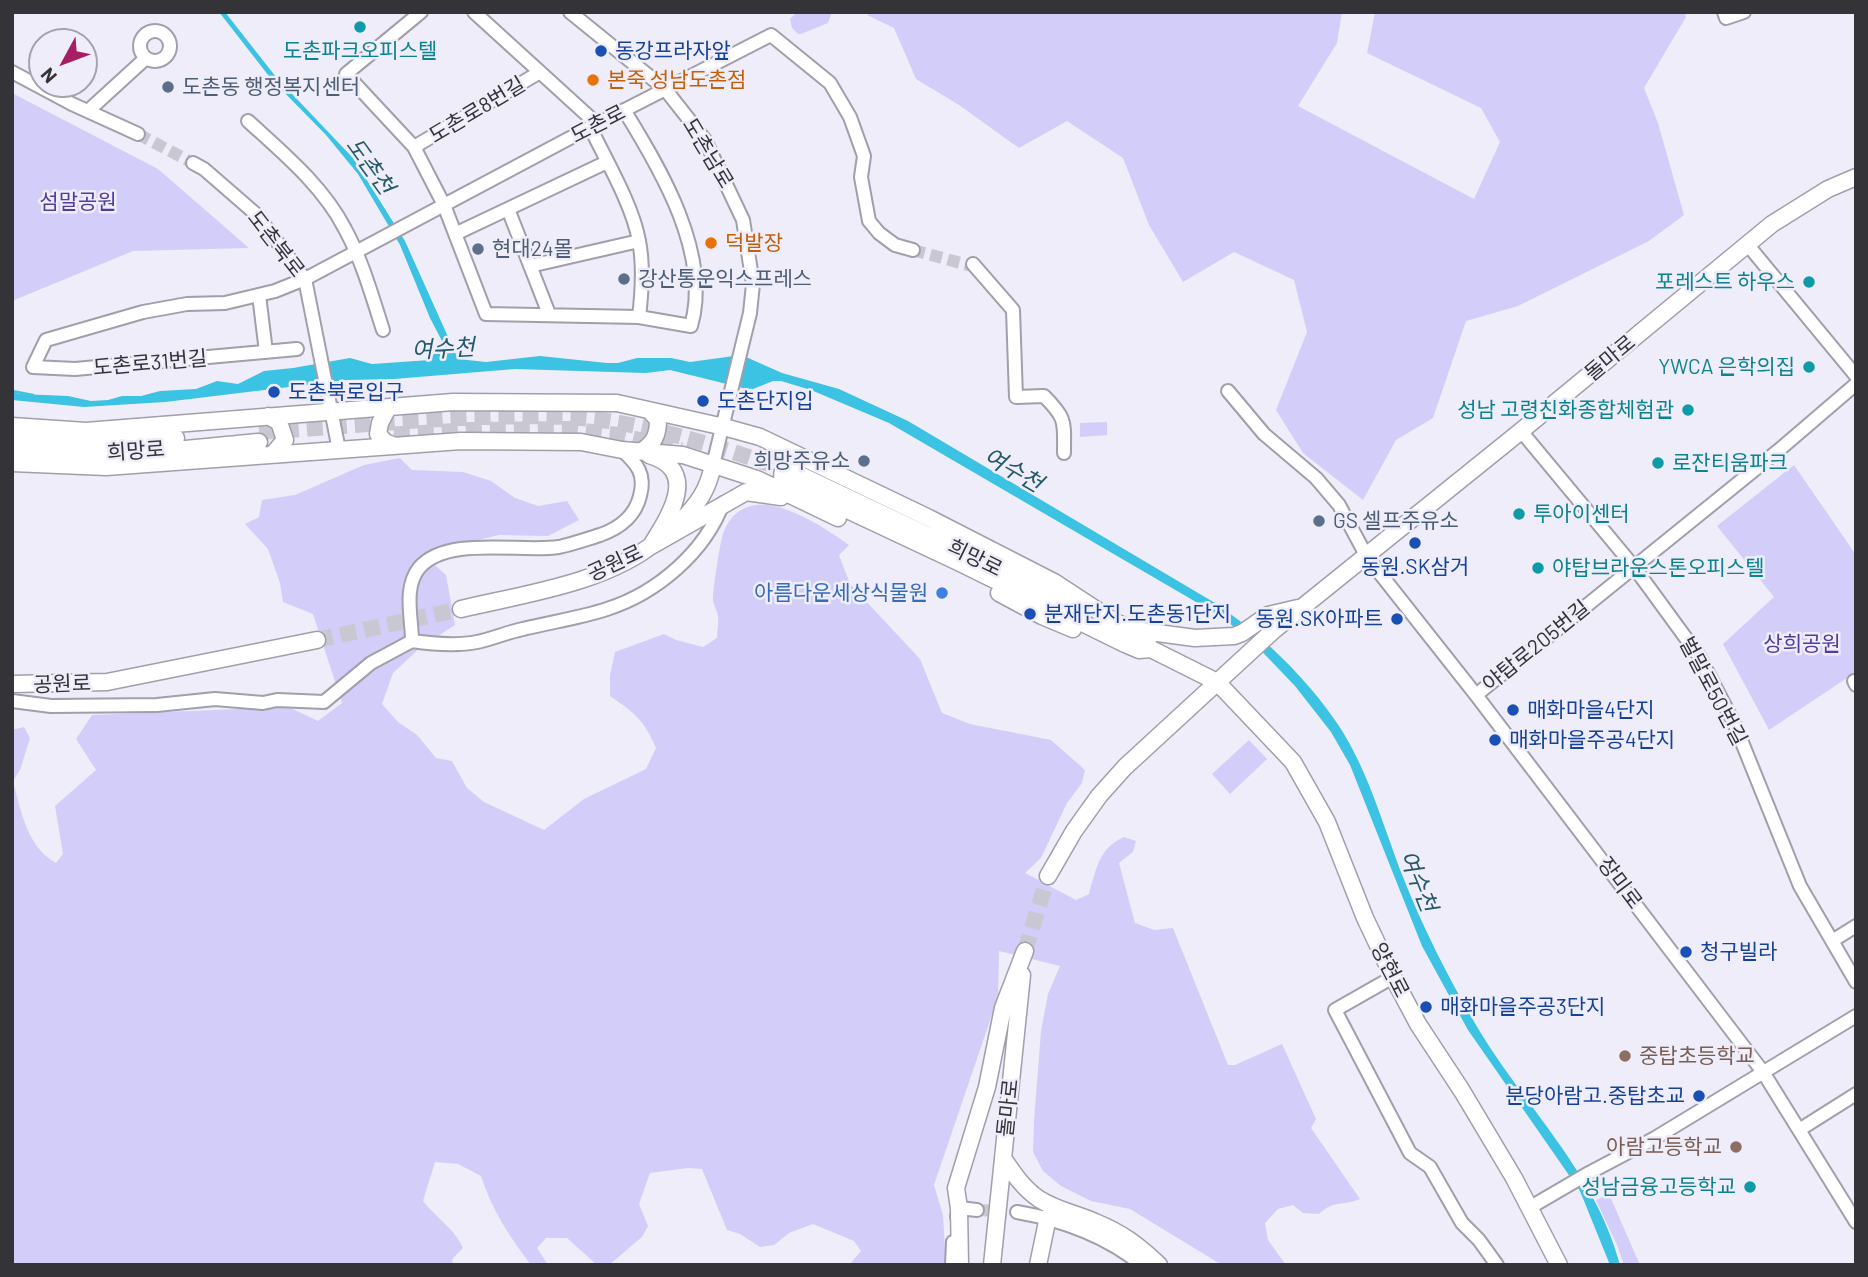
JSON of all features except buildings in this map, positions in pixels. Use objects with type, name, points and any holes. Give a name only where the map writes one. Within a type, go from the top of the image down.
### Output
[{"type":"main road","name":"돌마로","points":[[1217,682],[1275,630],[1747,244],[1791,211],[1828,189],[1856,177]]},
{"type":"main road","points":[[12,426],[86,430],[268,416],[330,406],[388,408],[453,402],[617,403],[724,426],[760,437],[929,518],[1054,582],[1115,622]]},
{"type":"main road","points":[[388,408],[378,434],[385,442],[395,446]]},
{"type":"main road","points":[[642,452],[655,439],[658,430],[658,420],[649,410]]},
{"type":"main road","points":[[268,416],[279,422],[285,440],[273,454]]},
{"type":"main road","name":"희망로","points":[[12,438],[76,443],[259,437],[121,453],[76,455],[12,451]]},
{"type":"main road","points":[[12,463],[106,467],[461,441],[581,442],[653,456],[670,467],[677,476],[677,495],[651,546]]},
{"type":"main road","points":[[622,450],[715,458],[757,479],[789,483]]},
{"type":"main road","points":[[800,457],[791,459],[781,474],[789,483],[838,518]]},
{"type":"main road","name":"공원로","points":[[461,609],[576,581],[622,564],[651,546],[698,504],[709,484],[715,458]]},
{"type":"main road","name":"희망로","points":[[789,483],[1133,629],[1145,638],[1151,649]]},
{"type":"main road","name":"희망로","points":[[789,483],[1125,644],[1139,650],[1151,649],[1217,682]]},
{"type":"main road","points":[[651,546],[746,492],[799,501],[959,572],[1042,616],[1088,635],[1125,644]]},
{"type":"main road","points":[[1133,629],[1195,638],[1234,636],[1268,615],[1303,607]]},
{"type":"main road","name":"공원로","points":[[12,684],[107,682],[317,640]]},
{"type":"main road","points":[[1048,876],[1074,831],[1099,796],[1125,767],[1217,682]]},
{"type":"main road","name":"양현로","points":[[1217,682],[1293,762],[1327,822],[1364,918],[1392,977],[1418,1024],[1514,1178],[1559,1265]]},
{"type":"main road","name":"돌마로","points":[[959,1208],[956,1188],[987,1087],[1003,1008],[1025,951],[992,1265]]},
{"type":"main road","points":[[1003,1158],[1020,1183],[1039,1199],[1136,1242],[1159,1265]]},
{"type":"main road","points":[[959,1208],[960,1265]]},
{"type":"main road","points":[[1038,1265],[1048,1217]]},
{"type":"street","name":"도촌로8번길","points":[[421,12],[346,74],[414,147],[444,205],[486,314],[549,314]]},
{"type":"street","name":"도촌로8번길","points":[[474,12],[594,126]]},
{"type":"street","name":"도촌남로","points":[[570,12],[665,89],[705,140],[743,220],[753,284],[744,343],[724,426]]},
{"type":"street","points":[[1724,12],[1726,18],[1744,12]]},
{"type":"street","name":"도촌로","points":[[356,252],[771,35],[830,83],[850,117],[864,156],[861,177],[869,221],[895,245],[914,250]]},
{"type":"street","points":[[88,111],[146,58]]},
{"type":"street","points":[[12,72],[138,134]]},
{"type":"street","name":"도촌로8번길","points":[[414,147],[540,72]]},
{"type":"street","points":[[508,209],[549,314],[639,317],[691,326],[695,302],[692,256],[675,202],[663,175],[624,110]]},
{"type":"street","points":[[248,121],[309,179],[333,208],[356,252],[383,330]]},
{"type":"street","points":[[594,126],[639,241],[642,285],[639,317]]},
{"type":"street","points":[[455,234],[607,162]]},
{"type":"street","name":"도촌북로","points":[[193,163],[204,169],[257,215],[305,279],[321,349],[330,406]]},
{"type":"street","points":[[530,266],[639,241]]},
{"type":"street","points":[[1747,244],[1856,376]]},
{"type":"street","points":[[266,352],[259,295],[305,279],[356,252]]},
{"type":"street","points":[[973,264],[1013,310],[1016,397],[1044,396],[1055,407],[1064,421],[1064,453]]},
{"type":"street","name":"도촌로31번길","points":[[259,295],[225,303],[187,304],[143,312],[46,340],[33,367],[75,369],[297,349]]},
{"type":"street","name":"야탑로205번길","points":[[1476,695],[1779,450],[1856,384]]},
{"type":"street","name":"장미로","points":[[1228,391],[1264,434],[1316,478],[1339,505],[1367,557],[1476,695],[1763,1073],[1852,1207],[1856,1222]]},
{"type":"street","points":[[330,406],[340,450]]},
{"type":"street","points":[[715,458],[724,426]]},
{"type":"street","name":"벌말로50번길","points":[[1521,431],[1634,567],[1699,656],[1735,725],[1800,886],[1856,982]]},
{"type":"street","points":[[412,641],[412,579],[420,567],[430,560],[461,548],[559,547],[622,525],[634,512],[642,488],[642,474],[638,465],[622,450]]},
{"type":"street","points":[[12,701],[51,706],[157,705],[215,699],[263,703],[277,700],[324,702],[371,663],[412,641],[475,643],[520,629],[610,608],[636,596],[670,574],[701,544],[718,517],[723,503]]},
{"type":"street","points":[[1832,941],[1856,926]]},
{"type":"street","points":[[1392,977],[1335,1010],[1410,1153],[1430,1167],[1462,1223],[1497,1265]]},
{"type":"street","points":[[1529,1208],[1655,1138],[1856,1016]]},
{"type":"street","points":[[1799,1130],[1855,1096]]},
{"type":"street","points":[[951,1265],[959,1208],[978,1210]]},
{"type":"street","points":[[1017,1212],[1048,1217],[1079,1228],[1130,1255],[1142,1265]]},
{"type":"green space","points":[[797,12],[832,12],[828,23],[798,34],[792,28],[790,19]]},
{"type":"green space","points":[[874,12],[1342,12],[1337,43],[1298,106],[1474,199],[1500,142],[1481,108],[1367,53],[1375,12],[1685,12],[1686,17],[1644,88],[1658,123],[1684,215],[1649,241],[1518,306],[1466,321],[1433,418],[1396,440],[1363,500],[1303,453],[1276,410],[1307,332],[1294,280],[1234,252],[1183,282],[1149,225],[1123,158],[1067,121],[1019,148],[959,105],[916,79],[894,28],[867,15]]},
{"type":"green space","name":"섬말공원","points":[[12,93],[158,169],[249,248],[133,251],[12,301]]},
{"type":"green space","points":[[1107,422],[1107,435],[1080,437],[1080,423]]},
{"type":"green space","points":[[400,458],[412,470],[463,472],[491,481],[515,498],[538,506],[567,501],[579,520],[548,536],[499,535],[422,554],[446,575],[455,625],[421,647],[393,673],[382,704],[398,722],[417,735],[436,758],[452,761],[467,788],[484,802],[544,830],[584,799],[646,769],[656,748],[652,738],[638,718],[610,696],[610,675],[615,652],[664,634],[703,647],[717,638],[718,616],[713,599],[716,573],[724,531],[735,515],[750,506],[766,505],[802,516],[849,545],[839,555],[850,584],[920,659],[942,713],[970,724],[1051,740],[1085,770],[1082,783],[1067,803],[1041,858],[1025,873],[1076,900],[1089,894],[1100,860],[1109,847],[1124,837],[1136,841],[1133,852],[1119,863],[1135,923],[1154,930],[1173,928],[1228,1065],[1235,1065],[1282,1044],[1316,1119],[1311,1128],[1360,1199],[1334,1205],[1319,1214],[1303,1213],[1293,1205],[1278,1209],[1265,1223],[1268,1240],[1286,1265],[1222,1265],[1130,1209],[1091,1201],[1061,1186],[1043,1171],[1033,1152],[1041,1031],[1048,994],[1060,966],[999,951],[998,997],[934,1185],[943,1215],[946,1265],[849,1265],[861,1251],[854,1241],[813,1224],[789,1233],[774,1245],[760,1247],[740,1234],[727,1230],[702,1169],[688,1168],[650,1173],[639,1204],[648,1226],[642,1237],[609,1265],[597,1265],[567,1238],[546,1238],[537,1248],[548,1265],[531,1265],[502,1222],[481,1176],[458,1164],[435,1162],[423,1201],[455,1235],[463,1248],[452,1259],[453,1265],[12,1265],[12,730],[24,727],[30,738],[20,770],[13,781],[22,816],[38,848],[56,863],[63,854],[55,806],[96,770],[76,739],[92,715],[289,707],[318,721],[342,703],[313,614],[283,602],[280,583],[268,549],[245,524],[259,517],[262,500],[295,495],[364,465]]},
{"type":"green space","name":"상희공원","points":[[1794,465],[1856,555],[1856,672],[1769,730],[1723,644],[1774,597],[1717,526]]},
{"type":"green space","points":[[1249,740],[1267,759],[1230,794],[1212,774]]},
{"type":"green space","points":[[1609,1194],[1640,1265],[1624,1265],[1596,1200]]},
{"type":"water","points":[[219,12],[225,12],[276,77],[353,158],[405,241],[458,359],[486,362],[540,356],[618,363],[637,358],[671,358],[690,362],[734,356],[746,357],[782,373],[839,389],[908,421],[1215,603],[1266,643],[1313,691],[1350,744],[1411,896],[1446,971],[1495,1054],[1576,1169],[1609,1231],[1620,1265],[1610,1265],[1580,1191],[1468,1030],[1422,946],[1350,765],[1331,732],[1295,686],[1251,640],[1220,616],[889,423],[811,390],[781,381],[773,381],[753,389],[670,370],[646,373],[515,369],[347,380],[165,402],[84,407],[12,400],[12,392],[68,396],[91,401],[141,396],[160,391],[196,389],[217,381],[238,384],[264,371],[350,358],[372,364],[430,360],[442,341],[400,245],[358,174],[326,135],[272,80]]},
{"type":"waterway","name":"여수천","points":[[12,391],[33,395]]},
{"type":"tunnel","points":[[138,134],[193,163]]},
{"type":"tunnel","points":[[913,250],[968,265],[973,264]]},
{"type":"tunnel","points":[[259,432],[452,418],[567,417],[654,430],[794,472]]},
{"type":"tunnel","points":[[370,436],[470,430],[568,429],[618,435],[681,450]]},
{"type":"tunnel","points":[[317,640],[461,609]]},
{"type":"tunnel","points":[[1025,951],[1048,876]]},
{"type":"tunnel","points":[[977,1210],[1017,1212]]},
{"type":"place","name":"도촌파크오피스텔","points":[[360,27]]},
{"type":"place","name":"동강프라자앞","points":[[601,51]]},
{"type":"place","name":"본죽 성남도촌점","points":[[593,80]]},
{"type":"place","name":"도촌동 행정복지센터","points":[[168,87]]},
{"type":"place","name":"덕발장","points":[[711,243]]},
{"type":"place","name":"현대24몰","points":[[478,249]]},
{"type":"place","name":"강산통운익스프레스","points":[[624,279]]},
{"type":"place","name":"포레스트 하우스","points":[[1809,282]]},
{"type":"place","name":"YWCA 은학의집","points":[[1809,367]]},
{"type":"place","name":"도촌북로입구","points":[[274,392]]},
{"type":"place","name":"도촌단지입","points":[[703,401]]},
{"type":"place","name":"성남 고령친화종합체험관","points":[[1688,410]]},
{"type":"place","name":"희망주유소","points":[[864,461]]},
{"type":"place","name":"로잔티움파크","points":[[1658,463]]},
{"type":"place","name":"투아이센터","points":[[1519,514]]},
{"type":"place","name":"GS 셀프주유소","points":[[1319,521]]},
{"type":"place","name":"동원.SK삼거","points":[[1415,543]]},
{"type":"place","name":"야탑브라운스톤오피스텔","points":[[1538,568]]},
{"type":"place","name":"아름다운세상식물원","points":[[942,593]]},
{"type":"place","name":"분재단지.도촌동1단지","points":[[1030,614]]},
{"type":"place","name":"동원.SK아파트","points":[[1397,619]]},
{"type":"place","name":"매화마을4단지","points":[[1513,710]]},
{"type":"place","name":"매화마을주공4단지","points":[[1495,740]]},
{"type":"place","name":"청구빌라","points":[[1686,952]]},
{"type":"place","name":"매화마을주공3단지","points":[[1426,1007]]},
{"type":"place","name":"중탑초등학교","points":[[1625,1056]]},
{"type":"place","name":"분당아람고.중탑초교","points":[[1699,1096]]},
{"type":"place","name":"아람고등학교","points":[[1736,1147]]},
{"type":"place","name":"성남금융고등학교","points":[[1750,1187]]},
{"type":"water label","name":"도촌천","points":[[370,166]]}]
